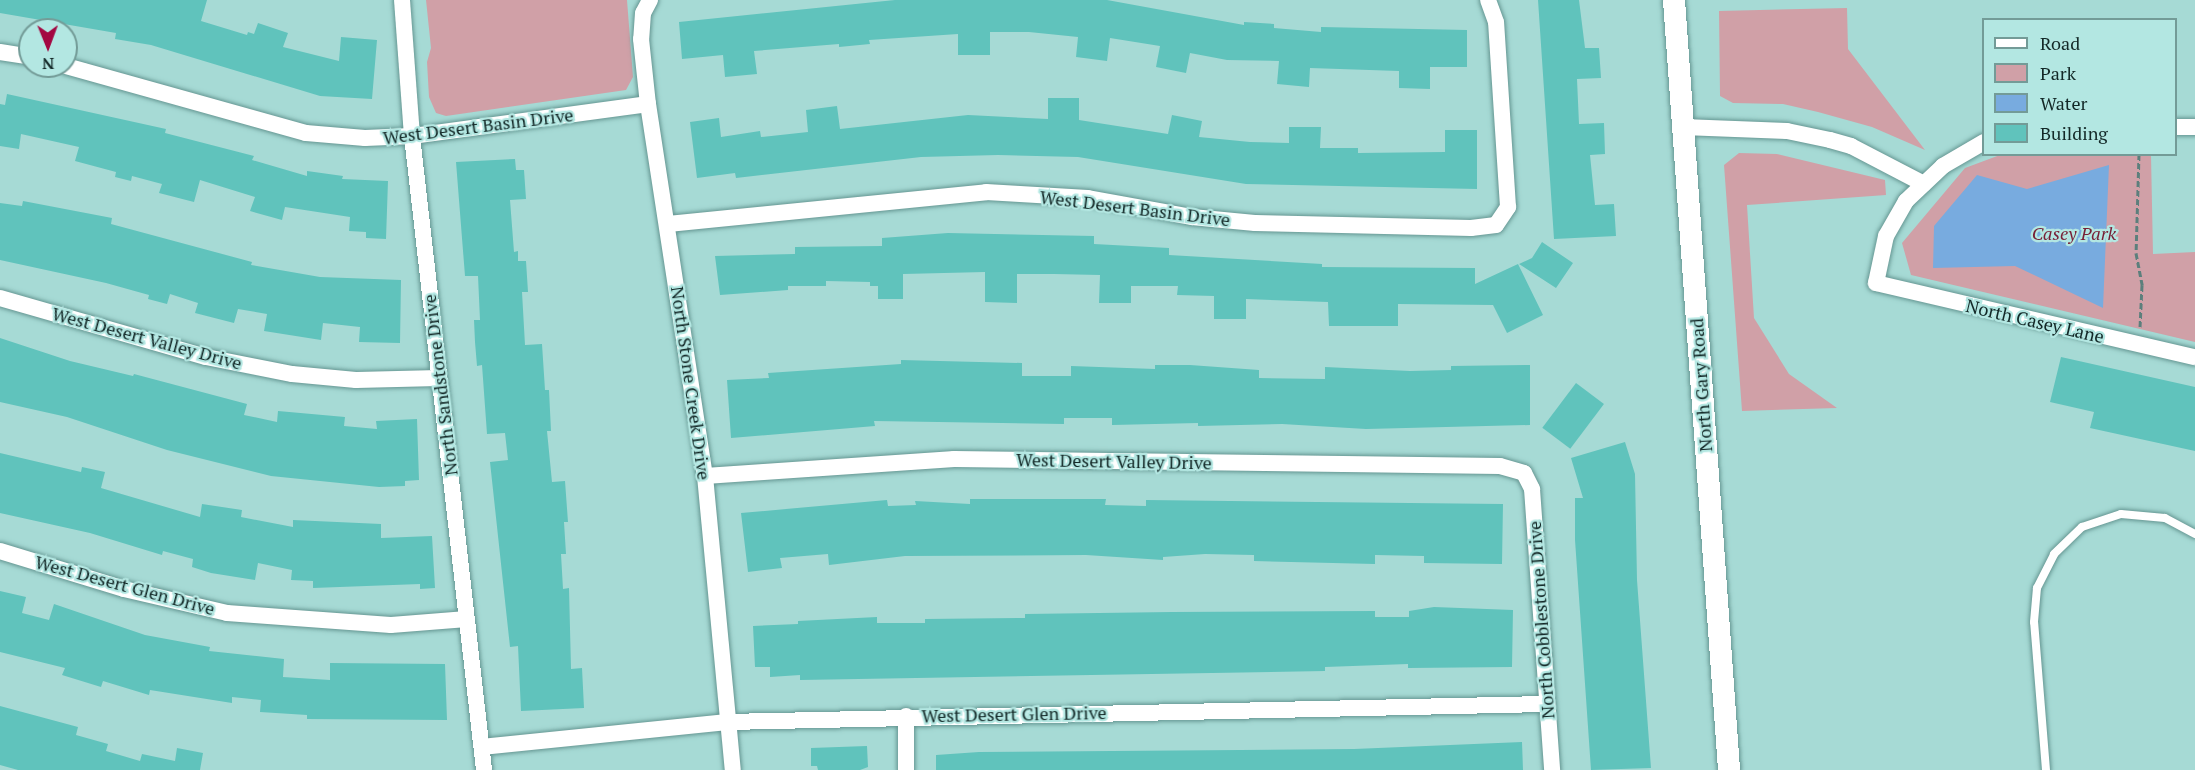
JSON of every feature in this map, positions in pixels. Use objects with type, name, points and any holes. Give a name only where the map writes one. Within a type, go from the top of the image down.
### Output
[{"type":"main road","name":"North Gary Road","points":[[1674,0],[1729,770]]},
{"type":"street","name":"North Sandstone Drive","points":[[402,0],[412,136],[484,770]]},
{"type":"street","name":"North Stone Creek Drive","points":[[650,0],[643,13],[641,39],[648,104],[705,476],[733,770]]},
{"type":"street","name":"West Desert Basin Drive","points":[[668,225],[986,192],[1088,198],[1192,217],[1255,223],[1471,228],[1496,225],[1508,207],[1496,22],[1488,0]]},
{"type":"street","points":[[0,52],[18,55]]},
{"type":"street","name":"West Desert Basin Drive","points":[[78,69],[306,133],[365,138],[412,136],[648,104]]},
{"type":"street","points":[[1683,127],[1786,131],[1830,140],[1851,146],[1924,184],[1943,166],[1982,143]]},
{"type":"street","points":[[2177,127],[2195,127]]},
{"type":"street","name":"North Casey Lane","points":[[1924,184],[1906,201],[1886,236],[1876,283],[2195,357]]},
{"type":"street","name":"West Desert Valley Drive","points":[[0,298],[206,357],[292,374],[356,380],[439,378]]},
{"type":"street","name":"West Desert Valley Drive","points":[[705,476],[954,459],[1500,466],[1524,473]]},
{"type":"street","name":"North Cobblestone Drive","points":[[1524,473],[1532,489],[1552,770]]},
{"type":"street","name":"West Desert Glen Drive","points":[[0,551],[124,589],[227,613],[391,625],[467,619]]},
{"type":"street","name":"West Desert Glen Drive","points":[[482,747],[728,722],[906,716],[1547,704]]},
{"type":"street","points":[[906,716],[906,770]]},
{"type":"lane","points":[[2046,770],[2034,622],[2037,588],[2054,554],[2082,527],[2121,514],[2165,518],[2195,534]]},
{"type":"path","points":[[2139,156],[2136,253],[2142,285],[2140,329]]},
{"type":"green space","points":[[426,0],[627,0],[633,77],[626,90],[446,116],[436,113],[429,97],[427,62],[431,48]]},
{"type":"green space","points":[[1847,8],[1848,49],[1925,150],[1872,127],[1818,112],[1783,104],[1733,103],[1720,96],[1719,11]]},
{"type":"green space","points":[[1739,153],[1777,154],[1885,180],[1886,195],[1747,205],[1754,318],[1789,374],[1837,408],[1742,411],[1724,165]]},
{"type":"green space","name":"Casey Park","points":[[1997,156],[2151,156],[2153,254],[2195,252],[2195,342],[1911,275],[1902,243],[1965,168]]},
{"type":"water","points":[[2109,165],[2103,308],[2015,266],[1933,268],[1934,226],[1977,175],[2027,189]]},
{"type":"building","points":[[0,0],[207,0],[201,21],[247,35],[248,32],[254,34],[258,23],[288,33],[283,47],[339,61],[341,37],[377,40],[372,99],[320,96],[151,45],[115,39],[116,33],[78,26],[78,18],[29,18],[0,13]]},
{"type":"building","points":[[895,0],[1107,0],[1244,25],[1244,22],[1274,24],[1274,28],[1321,32],[1321,27],[1467,30],[1467,67],[1430,67],[1430,89],[1399,88],[1399,71],[1310,68],[1309,87],[1277,84],[1279,61],[1227,60],[1190,53],[1186,73],[1156,67],[1160,46],[1110,38],[1107,61],[1076,57],[1078,37],[1029,32],[990,32],[990,55],[958,55],[958,34],[869,40],[870,44],[839,47],[839,44],[754,51],[757,74],[725,77],[723,55],[682,59],[679,22]]},
{"type":"building","points":[[1538,0],[1579,0],[1585,48],[1599,48],[1601,78],[1577,79],[1579,124],[1604,123],[1605,154],[1590,155],[1595,205],[1614,204],[1616,236],[1554,239]]},
{"type":"building","points":[[7,94],[166,129],[165,133],[254,156],[252,160],[307,176],[307,171],[343,176],[342,179],[388,181],[386,239],[366,238],[366,232],[349,231],[350,217],[285,207],[282,220],[250,211],[255,197],[200,180],[194,202],[159,193],[162,184],[132,176],[131,181],[115,177],[116,172],[75,161],[79,147],[21,134],[19,149],[0,146],[0,104],[5,105]]},
{"type":"building","points":[[1048,98],[1079,98],[1079,120],[1168,134],[1172,115],[1202,121],[1199,137],[1250,142],[1289,143],[1289,127],[1321,127],[1320,148],[1358,148],[1358,153],[1445,152],[1445,130],[1477,130],[1477,189],[1246,184],[1078,157],[998,155],[921,157],[736,178],[735,173],[697,178],[690,122],[719,118],[721,137],[760,131],[761,137],[808,132],[806,110],[837,106],[840,129],[968,115],[1048,119]]},
{"type":"building","points":[[515,159],[516,170],[524,170],[526,199],[510,200],[514,252],[518,251],[518,261],[526,261],[528,292],[522,292],[525,345],[542,344],[545,390],[549,390],[551,431],[547,431],[552,482],[565,481],[568,522],[564,522],[566,554],[561,554],[563,589],[569,588],[571,669],[582,668],[584,708],[521,711],[518,646],[510,647],[490,462],[508,460],[505,433],[487,434],[482,365],[477,366],[475,342],[474,320],[480,320],[478,276],[465,276],[456,162]]},
{"type":"building","points":[[23,201],[112,218],[111,224],[252,262],[251,265],[320,277],[401,280],[400,343],[359,342],[360,327],[323,323],[321,340],[264,331],[267,314],[238,309],[234,323],[195,313],[198,303],[170,294],[167,304],[148,299],[149,295],[106,283],[0,260],[0,203],[22,206]]},
{"type":"building","points":[[948,233],[1094,236],[1094,244],[1169,248],[1169,255],[1322,264],[1322,267],[1475,268],[1475,284],[1518,264],[1543,315],[1507,333],[1493,305],[1398,304],[1398,326],[1329,326],[1328,302],[1246,299],[1246,319],[1214,319],[1214,296],[1177,295],[1178,286],[1131,286],[1131,303],[1099,303],[1100,275],[1017,274],[1017,303],[985,302],[985,272],[903,274],[903,299],[878,299],[878,286],[870,286],[870,282],[826,281],[826,286],[788,286],[788,290],[720,295],[715,256],[795,254],[795,247],[882,246],[882,238]]},
{"type":"building","points":[[1542,242],[1573,263],[1556,288],[1519,264],[1532,258]]},
{"type":"building","points":[[0,338],[70,361],[133,376],[134,374],[247,404],[244,415],[277,422],[278,411],[345,417],[344,426],[377,429],[376,421],[417,419],[419,480],[405,481],[405,486],[379,487],[271,476],[167,450],[67,417],[0,402]]},
{"type":"building","points":[[2061,357],[2195,387],[2195,451],[2090,428],[2094,412],[2050,402]]},
{"type":"building","points":[[901,360],[1022,363],[1022,376],[1071,376],[1071,366],[1155,369],[1155,365],[1190,365],[1259,370],[1259,378],[1325,379],[1325,367],[1410,371],[1451,370],[1451,366],[1530,365],[1530,425],[1366,429],[1282,424],[1112,425],[1112,418],[1064,418],[1064,424],[874,421],[875,426],[731,438],[727,380],[769,378],[768,373],[901,364]]},
{"type":"building","points":[[1576,383],[1604,404],[1570,449],[1542,428]]},
{"type":"building","points":[[1625,442],[1635,474],[1637,580],[1651,768],[1591,770],[1575,540],[1575,498],[1583,498],[1571,458]]},
{"type":"building","points":[[0,453],[81,472],[82,467],[105,472],[101,488],[200,517],[202,504],[242,510],[241,517],[293,527],[293,520],[381,524],[381,538],[432,536],[435,588],[420,589],[420,584],[313,588],[313,581],[291,580],[292,570],[258,563],[255,580],[211,573],[192,567],[193,559],[163,551],[162,555],[90,533],[0,513]]},
{"type":"building","points":[[970,499],[1106,499],[1105,505],[1146,506],[1146,500],[1503,504],[1502,564],[1424,563],[1424,556],[1375,555],[1375,564],[1254,561],[1254,555],[1205,554],[1163,557],[1163,560],[1086,555],[905,556],[829,565],[828,554],[780,558],[782,568],[748,572],[741,513],[887,500],[888,506],[916,505],[915,501],[970,504]]},
{"type":"building","points":[[0,591],[26,597],[22,613],[49,620],[54,604],[145,635],[210,647],[209,651],[284,659],[283,677],[330,680],[330,663],[445,664],[447,720],[307,719],[307,715],[260,712],[261,700],[232,697],[232,703],[150,690],[149,695],[103,681],[101,687],[62,675],[65,668],[0,652]]},
{"type":"building","points":[[1434,607],[1513,610],[1512,667],[1408,668],[1408,664],[1325,667],[1325,671],[800,680],[800,675],[770,677],[770,667],[755,667],[753,626],[798,624],[798,621],[877,617],[877,623],[925,623],[925,619],[1025,618],[1025,614],[1172,612],[1375,611],[1375,617],[1409,617],[1409,611]]},
{"type":"building","points":[[0,706],[78,727],[76,735],[108,744],[106,751],[140,761],[142,754],[175,761],[177,748],[203,753],[200,770],[18,770],[0,765]]},
{"type":"building","points":[[1522,742],[1523,770],[936,770],[936,755],[979,752],[1354,749]]},
{"type":"building","points":[[867,746],[868,767],[860,770],[818,770],[817,766],[811,766],[811,748]]}]
